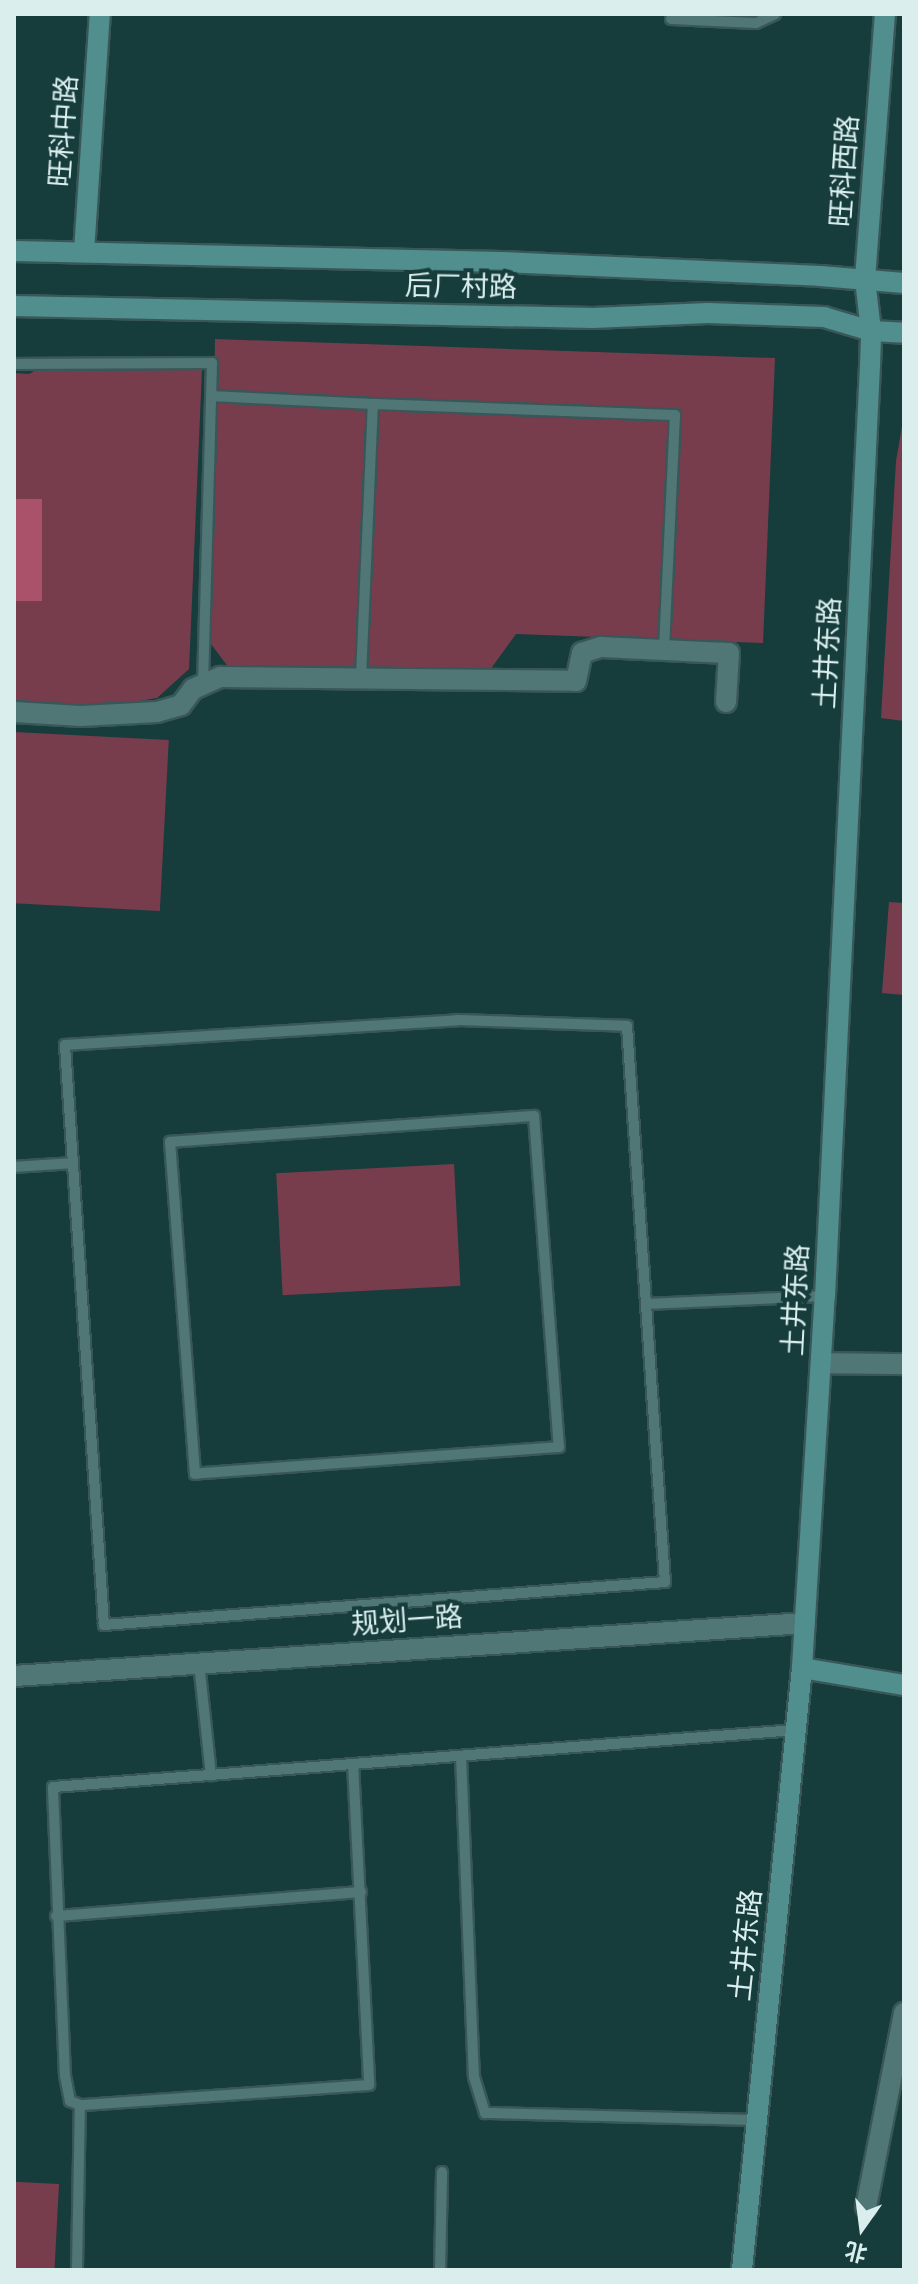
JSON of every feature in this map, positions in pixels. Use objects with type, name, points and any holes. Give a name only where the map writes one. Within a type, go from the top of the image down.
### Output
[{"type":"street","name":"旺科中路","points":[[84,252],[100,14]]},
{"type":"street","name":"旺科西路","points":[[871,331],[865,279],[885,14]]},
{"type":"street","name":"后厂村路","points":[[14,251],[502,262],[904,283]]},
{"type":"street","name":"后厂村路","points":[[14,306],[593,318],[708,313],[824,317],[871,331],[904,333]]},
{"type":"street","name":"土井东路","points":[[742,2270],[805,1623],[825,1296],[871,331]]},
{"type":"street","points":[[14,712],[81,716],[157,712],[181,705],[193,689],[220,677],[576,681],[582,653],[601,647],[729,653],[726,702]]},
{"type":"street","points":[[821,1363],[904,1364]]},
{"type":"street","name":"规划一路","points":[[14,1676],[805,1623]]},
{"type":"street","points":[[802,1668],[904,1685]]},
{"type":"street","points":[[866,2207],[904,2013]]},
{"type":"lane","points":[[671,19],[756,23],[775,14]]},
{"type":"lane","points":[[14,364],[212,363],[203,684]]},
{"type":"lane","points":[[211,396],[675,415],[664,650]]},
{"type":"lane","points":[[361,677],[373,404]]},
{"type":"lane","points":[[457,1020],[627,1026],[646,1304],[665,1582],[104,1625],[65,1045],[457,1020]]},
{"type":"lane","points":[[534,1116],[559,1447],[195,1474],[170,1142],[534,1116]]},
{"type":"lane","points":[[14,1167],[73,1163]]},
{"type":"lane","points":[[646,1304],[825,1296]]},
{"type":"lane","points":[[199,1663],[211,1775]]},
{"type":"lane","points":[[353,1764],[369,2085],[80,2105],[70,2101],[65,2076],[56,1916],[53,1787],[796,1730]]},
{"type":"lane","points":[[461,1756],[474,2077],[485,2113],[757,2120]]},
{"type":"lane","points":[[56,1916],[361,1892]]},
{"type":"lane","points":[[77,2270],[80,2105]]},
{"type":"lane","points":[[440,2270],[442,2172]]},
{"type":"shaded area","points":[[215,339],[775,358],[763,643],[516,634],[487,674],[229,668],[211,644]]},
{"type":"shaded area","points":[[39,368],[202,370],[189,669],[157,698],[102,707],[14,702],[14,373],[29,374]]},
{"type":"shaded area","points":[[904,415],[904,721],[881,718],[896,461]]},
{"type":"shaded area","points":[[14,499],[42,499],[42,601],[14,601]]},
{"type":"shaded area","points":[[14,732],[169,740],[160,911],[14,903]]},
{"type":"shaded area","points":[[889,902],[904,903],[904,995],[882,993]]},
{"type":"shaded area","points":[[454,1164],[460,1286],[283,1295],[276,1173]]},
{"type":"shaded area","points":[[14,2182],[59,2184],[54,2270],[14,2268]]}]
